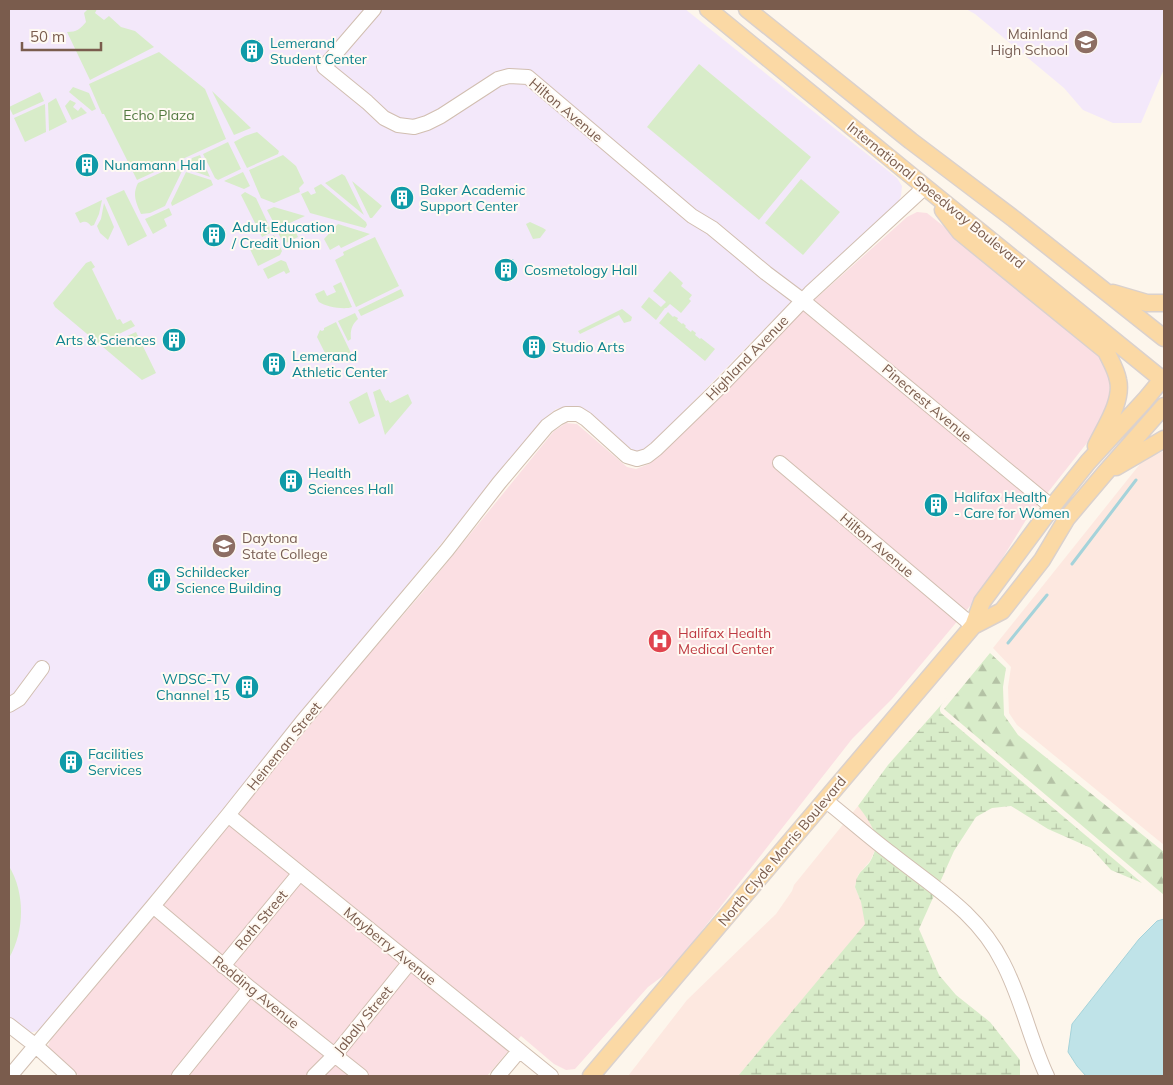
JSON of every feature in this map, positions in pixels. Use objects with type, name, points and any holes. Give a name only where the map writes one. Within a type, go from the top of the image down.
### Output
[{"type":"main road","name":"International Speedway Boulevard","points":[[708,9],[1164,379]]},
{"type":"main road","points":[[724,9],[786,59],[797,61],[809,58]]},
{"type":"main road","name":"International Speedway Boulevard","points":[[747,9],[911,141],[1014,219],[1164,338]]},
{"type":"main road","points":[[925,187],[960,232],[1106,351],[1119,382],[1118,402],[1088,462]]},
{"type":"main road","points":[[1105,290],[1147,303],[1164,304]]},
{"type":"main road","name":"North Clyde Morris Boulevard","points":[[591,1076],[973,626],[982,602],[1052,506],[1088,462],[1164,379]]},
{"type":"main road","name":"North Clyde Morris Boulevard","points":[[973,626],[1002,611],[1042,560],[1067,518],[1164,406]]},
{"type":"main road","points":[[1105,473],[1164,439]]},
{"type":"street","name":"Hilton Avenue","points":[[374,9],[324,68],[384,118],[398,125],[414,126],[427,123],[498,79],[509,76],[528,77],[692,216],[712,228],[802,300]]},
{"type":"street","name":"Highland Avenue","points":[[558,418],[566,414],[578,414],[627,456],[637,460],[647,456],[721,386],[802,300],[925,187]]},
{"type":"street","name":"Pinecrest Avenue","points":[[802,300],[1052,506]]},
{"type":"street","name":"Heineman Street","points":[[10,1076],[153,906],[302,722],[447,550],[499,483],[547,426],[558,418]]},
{"type":"street","name":"Hilton Avenue","points":[[780,463],[973,626]]},
{"type":"street","points":[[9,705],[18,699],[42,668]]},
{"type":"street","points":[[825,800],[942,892],[966,912],[981,929],[993,946],[1011,980],[1038,1057],[1047,1076]]},
{"type":"street","name":"Mayberry Avenue","points":[[228,815],[551,1076]]},
{"type":"street","name":"Roth Street","points":[[223,966],[300,874]]},
{"type":"street","name":"Redding Avenue","points":[[153,906],[223,966],[361,1076]]},
{"type":"street","name":"Jabaly Street","points":[[314,1076],[335,1055],[410,962]]},
{"type":"street","points":[[179,1076],[250,988]]},
{"type":"street","points":[[9,1024],[69,1076]]},
{"type":"street","points":[[498,1076],[519,1051]]},
{"type":"shaded area","name":"Daytona State College","points":[[9,9],[685,9],[897,178],[902,186],[901,196],[897,204],[771,322],[654,442],[642,450],[635,452],[585,413],[572,406],[556,409],[544,419],[41,1030],[33,1032],[28,1032],[9,1020]]},
{"type":"shaded area","name":"Mainland High School","points":[[966,9],[1164,9],[1164,69],[1141,123],[1113,123],[1083,110],[1064,88],[975,14]]},
{"type":"shaded area","name":"Halifax Health Medical Center","points":[[917,212],[927,213],[1092,345],[1107,366],[1110,381],[1109,402],[1098,429],[1026,520],[981,593],[892,699],[852,739],[671,970],[648,987],[575,1069],[566,1070],[554,1064],[521,1036],[487,1076],[79,1076],[51,1052],[48,1046],[51,1039],[226,829],[339,689],[423,592],[554,431],[566,423],[577,424],[627,467],[636,469],[649,464],[725,392],[802,311],[907,217]]},
{"type":"shaded area","points":[[1164,451],[1164,845],[1017,725],[1009,713],[1008,687],[1011,667],[993,648],[1140,464]]},
{"type":"shaded area","points":[[858,806],[869,820],[876,837],[876,848],[870,861],[858,875],[855,887],[866,924],[738,1076],[628,1076],[687,1000],[776,914],[794,885]]},
{"type":"green space","points":[[88,9],[97,9],[95,13],[104,20],[109,16],[121,27],[135,31],[154,47],[90,80],[67,32],[76,31],[86,22],[84,13]]},
{"type":"green space","name":"Echo Plaza","points":[[159,52],[205,89],[226,139],[137,180],[104,114],[102,114],[89,84]]},
{"type":"green space","points":[[699,64],[811,157],[759,220],[647,127]]},
{"type":"green space","points":[[73,87],[89,93],[96,109],[92,111],[69,92]]},
{"type":"green space","points":[[212,91],[251,128],[234,135]]},
{"type":"green space","points":[[40,92],[44,101],[13,115],[9,107]]},
{"type":"green space","points":[[56,98],[67,122],[49,131],[48,103]]},
{"type":"green space","points":[[70,100],[76,103],[73,107],[78,111],[81,107],[87,113],[72,120],[65,106]]},
{"type":"green space","points":[[45,104],[46,132],[25,142],[14,118]]},
{"type":"green space","points":[[257,132],[279,151],[278,154],[247,168],[234,142]]},
{"type":"green space","points":[[228,142],[241,169],[218,180],[215,178],[203,154]]},
{"type":"green space","points":[[200,155],[210,177],[187,169],[192,158]]},
{"type":"green space","points":[[283,155],[296,166],[304,183],[299,188],[300,192],[274,203],[261,198],[249,170]]},
{"type":"green space","points":[[173,167],[182,171],[165,206],[150,213],[141,214],[135,195],[138,183]]},
{"type":"green space","points":[[186,172],[211,180],[213,185],[172,206],[171,203]]},
{"type":"green space","points":[[243,172],[250,186],[244,189],[224,181]]},
{"type":"green space","points":[[342,174],[345,176],[364,215],[325,183]]},
{"type":"green space","points":[[801,179],[840,212],[803,255],[765,223]]},
{"type":"green space","points":[[352,181],[382,206],[372,218],[370,218]]},
{"type":"green space","points":[[321,184],[366,222],[365,228],[310,213],[301,194],[308,191],[311,195],[316,193],[314,188]]},
{"type":"green space","points":[[124,190],[147,236],[128,246],[106,198]]},
{"type":"green space","points":[[245,192],[256,198],[272,232],[262,237],[241,195]]},
{"type":"green space","points":[[102,200],[94,225],[91,226],[86,222],[80,223],[75,213]]},
{"type":"green space","points":[[104,203],[114,227],[108,240],[100,233],[97,226],[101,219]]},
{"type":"green space","points":[[274,207],[305,216],[277,229],[267,210]]},
{"type":"green space","points":[[169,208],[172,215],[164,219],[167,226],[153,234],[145,219]]},
{"type":"green space","points":[[530,222],[546,230],[540,238],[533,239],[526,224]]},
{"type":"green space","points":[[338,224],[370,234],[341,248],[339,245],[330,250],[324,239]]},
{"type":"green space","points":[[293,226],[298,237],[284,244],[278,233]]},
{"type":"green space","points":[[274,235],[282,251],[280,255],[258,266],[249,247]]},
{"type":"green space","points":[[375,237],[399,286],[356,307],[335,260],[344,255],[343,252]]},
{"type":"green space","points":[[281,260],[286,262],[290,272],[286,274],[284,271],[268,279],[263,269]]},
{"type":"green space","points":[[91,261],[95,267],[92,269],[117,320],[120,319],[123,324],[131,320],[135,326],[99,344],[55,307],[53,303],[86,263]]},
{"type":"green space","points":[[670,271],[683,283],[681,286],[692,295],[689,299],[691,301],[681,313],[670,304],[656,320],[641,307],[649,297],[661,307],[666,302],[653,291]]},
{"type":"green space","points":[[341,282],[352,307],[336,308],[319,302],[315,294],[324,290],[327,296],[336,292],[333,286]]},
{"type":"green space","points":[[401,289],[404,296],[361,316],[358,310]]},
{"type":"green space","points":[[622,309],[632,317],[631,321],[624,323],[619,315],[580,334],[578,331]]},
{"type":"green space","points":[[668,312],[715,349],[705,361],[659,323]]},
{"type":"green space","points":[[355,313],[358,319],[353,325],[351,339],[348,341],[338,321]]},
{"type":"green space","points":[[336,322],[351,353],[330,363],[317,337],[320,330],[324,330],[324,328]]},
{"type":"green space","points":[[136,332],[156,373],[142,380],[103,347]]},
{"type":"green space","points":[[380,389],[386,401],[388,400],[390,403],[408,394],[412,403],[385,435],[373,392]]},
{"type":"green space","points":[[367,392],[375,416],[359,424],[349,402]]},
{"type":"green space","points":[[990,653],[1006,668],[1003,687],[1004,715],[1018,735],[1164,852],[1164,895],[944,709]]},
{"type":"green space","points":[[943,702],[940,709],[941,713],[1142,883],[1111,870],[1091,848],[1048,829],[1011,806],[992,808],[976,817],[954,851],[919,929],[939,975],[956,995],[990,1022],[1020,1060],[1020,1076],[738,1076],[865,924],[861,902],[855,887],[858,876],[870,862],[876,845],[876,838],[871,825],[858,806],[888,765]]},
{"type":"green space","points":[[9,866],[18,888],[21,912],[18,936],[9,958]]},
{"type":"water","points":[[1164,919],[1164,1076],[1086,1076],[1068,1052],[1072,1024],[1139,939],[1157,921]]},
{"type":"waterway","points":[[1072,564],[1136,480]]},
{"type":"waterway","points":[[1008,643],[1047,595]]},
{"type":"place","name":"Mainland High School","points":[[1086,42]]},
{"type":"place","name":"Lemerand Student Center","points":[[252,51]]},
{"type":"place","name":"Nunamann Hall","points":[[87,165]]},
{"type":"place","name":"Baker Academic Support Center","points":[[402,198]]},
{"type":"place","name":"Adult Education / Credit Union","points":[[214,235]]},
{"type":"place","name":"Cosmetology Hall","points":[[506,270]]},
{"type":"place","name":"Arts & Sciences","points":[[174,340]]},
{"type":"place","name":"Studio Arts","points":[[534,347]]},
{"type":"place","name":"Lemerand Athletic Center","points":[[274,364]]},
{"type":"place","name":"Health Sciences Hall","points":[[291,481]]},
{"type":"place","name":"Halifax Health - Care for Women","points":[[936,505]]},
{"type":"place","name":"Daytona State College","points":[[224,546]]},
{"type":"place","name":"Schildecker Science Building","points":[[159,580]]},
{"type":"place","name":"Halifax Health Medical Center","points":[[660,641]]},
{"type":"place","name":"WDSC-TV Channel 15","points":[[247,687]]},
{"type":"place","name":"Facilities Services","points":[[71,762]]}]
